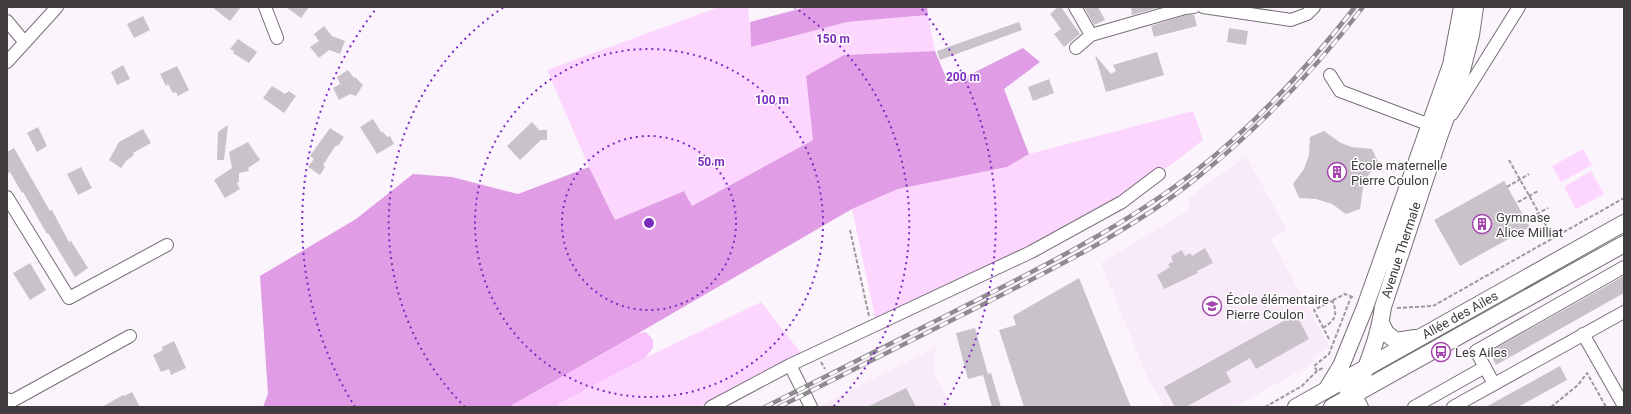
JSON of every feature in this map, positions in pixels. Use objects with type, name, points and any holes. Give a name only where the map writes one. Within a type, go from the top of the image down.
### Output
[{"type":"main road","points":[[1451,65],[1462,7]]},
{"type":"main road","points":[[1435,129],[1459,82],[1471,35],[1474,7]]},
{"type":"main road","name":"Avenue Thermale","points":[[1349,403],[1366,368],[1381,324],[1383,307],[1435,129],[1451,65]]},
{"type":"main road","name":"Avenue Thermale","points":[[1327,390],[1341,366],[1435,129]]},
{"type":"main road","name":"Allée des Ailes","points":[[1296,407],[1624,223]]},
{"type":"main road","name":"Allée des Ailes","points":[[1349,403],[1624,244]]},
{"type":"main road","points":[[1349,403],[1348,378],[1366,329],[1366,305]]},
{"type":"main road","points":[[1381,324],[1386,333],[1396,341],[1419,338]]},
{"type":"street","points":[[7,62],[57,7]]},
{"type":"street","points":[[265,7],[277,38]]},
{"type":"street","points":[[1075,7],[1091,35]]},
{"type":"street","points":[[1076,48],[1091,35],[1185,8],[1194,7]]},
{"type":"street","points":[[1203,7],[1291,20],[1307,14],[1314,7]]},
{"type":"street","name":"Avenue Thermale","points":[[1451,65],[1474,7]]},
{"type":"street","name":"Avenue Thermale","points":[[1435,129],[1519,7]]},
{"type":"street","points":[[7,22],[22,39],[26,41]]},
{"type":"street","points":[[1330,75],[1340,91],[1435,129]]},
{"type":"street","points":[[711,407],[790,365],[1031,252],[1122,202],[1159,174]]},
{"type":"street","points":[[7,197],[69,298],[166,245]]},
{"type":"street","points":[[1494,384],[1476,351],[1624,267]]},
{"type":"street","points":[[1454,407],[1624,312]]},
{"type":"street","points":[[1583,334],[1624,406]]},
{"type":"street","points":[[7,400],[12,401],[130,336]]},
{"type":"street","points":[[790,365],[811,407]]},
{"type":"street","points":[[1414,407],[1485,367]]},
{"type":"path","points":[[1509,160],[1553,238]]},
{"type":"path","points":[[1507,187],[1529,174]]},
{"type":"path","points":[[1518,202],[1538,191]]},
{"type":"path","points":[[1383,307],[1433,306],[1624,198]]},
{"type":"path","points":[[1526,220],[1548,208]]},
{"type":"path","points":[[850,230],[872,327]]},
{"type":"path","points":[[1329,339],[1314,310],[1345,294],[1366,305]]},
{"type":"path","points":[[1265,407],[1299,388],[1317,371],[1314,366],[1329,354],[1351,297]]},
{"type":"path","points":[[1323,328],[1330,324],[1335,317],[1336,309],[1332,300]]},
{"type":"path","points":[[1551,407],[1578,385],[1587,373],[1606,407]]},
{"type":"shaded area","points":[[719,7],[748,7],[751,47],[847,22],[928,15],[935,51],[844,55],[806,76],[813,140],[692,206],[684,191],[615,220],[589,167],[547,70]]},
{"type":"shaded area","points":[[806,7],[927,7],[928,15],[847,22],[751,47],[750,22]]},
{"type":"shaded area","points":[[1023,48],[1040,62],[1004,89],[1029,154],[1007,167],[898,189],[852,209],[509,407],[263,407],[268,394],[260,276],[356,219],[413,174],[452,177],[518,194],[589,167],[615,220],[684,191],[692,206],[813,140],[806,76],[844,55],[935,51],[949,85]]},
{"type":"shaded area","points":[[1193,111],[1203,140],[1172,164],[1120,198],[1029,246],[876,322],[852,209],[898,189],[1007,167],[1029,154]]},
{"type":"shaded area","points":[[1583,149],[1592,165],[1561,182],[1552,166]]},
{"type":"shaded area","name":"École élémentaire Pierre Coulon","points":[[1246,156],[1287,230],[1271,239],[1330,348],[1313,357],[1315,362],[1235,407],[1164,407],[1153,386],[1149,382],[1101,263],[1191,209],[1187,199]]},
{"type":"shaded area","points":[[1591,171],[1604,194],[1576,209],[1564,187]]},
{"type":"shaded area","points":[[761,302],[801,353],[699,407],[557,407],[559,404],[645,358]]},
{"type":"shaded area","points":[[646,332],[653,340],[653,348],[645,358],[559,404],[557,407],[509,407],[637,334]]},
{"type":"shaded area","points":[[936,347],[934,372],[951,407],[817,407]]},
{"type":"building","points":[[212,7],[241,7],[230,21]]},
{"type":"building","points":[[286,7],[309,7],[301,18]]},
{"type":"building","points":[[1058,7],[1061,7],[1080,34],[1064,47],[1054,34],[1061,29],[1050,14]]},
{"type":"building","points":[[1084,7],[1098,7],[1105,20],[1094,25]]},
{"type":"building","points":[[1131,7],[1161,7],[1132,15]]},
{"type":"building","points":[[1186,15],[1194,15],[1197,26],[1154,37],[1151,26]]},
{"type":"building","points":[[143,16],[150,30],[134,38],[127,24]]},
{"type":"building","points":[[1019,22],[1022,30],[940,60],[937,51]]},
{"type":"building","points":[[324,26],[332,36],[345,41],[340,54],[329,50],[319,58],[310,47],[319,41],[314,34]]},
{"type":"building","points":[[1229,28],[1248,31],[1246,45],[1227,42]]},
{"type":"building","points":[[238,39],[257,52],[249,63],[233,53],[234,51],[230,49]]},
{"type":"building","points":[[1157,52],[1164,75],[1106,92],[1095,55],[1111,74],[1116,71],[1113,65]]},
{"type":"building","points":[[123,65],[130,79],[117,85],[111,72]]},
{"type":"building","points":[[177,66],[189,90],[178,96],[176,92],[173,93],[168,84],[166,86],[160,74]]},
{"type":"building","points":[[348,70],[354,78],[355,77],[363,85],[356,96],[350,94],[339,100],[333,88],[340,84],[337,77]]},
{"type":"building","points":[[1049,79],[1054,93],[1033,101],[1028,87]]},
{"type":"building","points":[[272,86],[285,94],[289,91],[296,96],[284,113],[263,98]]},
{"type":"building","points":[[373,119],[381,132],[383,132],[387,137],[390,136],[394,144],[377,154],[360,127]]},
{"type":"building","points":[[532,122],[539,130],[547,130],[547,140],[541,140],[520,160],[507,146]]},
{"type":"building","points":[[228,125],[224,160],[217,160],[218,132]]},
{"type":"building","points":[[38,127],[47,146],[37,152],[27,133]]},
{"type":"building","points":[[330,128],[344,137],[338,146],[336,145],[323,165],[325,167],[320,175],[308,167],[314,159],[310,156]]},
{"type":"building","points":[[143,129],[151,143],[133,153],[134,155],[126,161],[121,168],[109,160],[119,142]]},
{"type":"building","name":"École maternelle Pierre Coulon","points":[[1324,131],[1341,143],[1352,147],[1372,149],[1378,162],[1368,176],[1363,187],[1360,209],[1346,214],[1332,204],[1316,199],[1299,198],[1293,184],[1304,169],[1309,155],[1310,137]]},
{"type":"building","points":[[248,142],[260,160],[248,168],[249,171],[239,173],[239,182],[237,183],[240,189],[225,198],[214,180],[232,168],[229,152]]},
{"type":"building","points":[[14,148],[50,211],[52,210],[69,242],[71,241],[88,268],[75,277],[10,172],[7,174],[7,152]]},
{"type":"building","points":[[81,167],[92,188],[78,195],[67,174]]},
{"type":"building","name":"Gymnase Alice Milliat","points":[[1504,181],[1530,227],[1460,266],[1434,220]]},
{"type":"building","points":[[1205,248],[1213,263],[1197,271],[1198,273],[1164,289],[1157,275],[1170,267],[1168,264],[1173,262],[1171,256],[1182,250],[1185,256],[1190,253],[1192,256]]},
{"type":"building","points":[[30,263],[46,290],[30,300],[13,273]]},
{"type":"building","points":[[1624,276],[1624,293],[1496,365],[1489,352]]},
{"type":"building","points":[[1079,278],[1131,407],[1024,407],[999,330],[1016,325],[1013,316]]},
{"type":"building","points":[[1296,314],[1309,339],[1256,369],[1250,358],[1226,372],[1231,382],[1186,407],[1175,407],[1164,387]]},
{"type":"building","points":[[975,328],[988,374],[991,373],[1001,407],[992,407],[983,375],[968,379],[956,333]]},
{"type":"building","points":[[174,341],[186,368],[171,375],[169,369],[161,372],[153,355],[163,350],[162,347]]},
{"type":"building","points":[[1560,366],[1567,380],[1518,407],[1486,407]]},
{"type":"building","points":[[906,388],[916,407],[867,407]]},
{"type":"building","points":[[132,392],[140,407],[102,407],[123,395],[124,396]]},
{"type":"railway","points":[[765,407],[1027,275],[1084,244],[1167,192],[1216,155],[1259,115],[1299,74],[1355,7]]},
{"type":"railway","points":[[779,407],[1038,276],[1093,247],[1147,214],[1198,177],[1265,118],[1306,75],[1363,7]]},
{"type":"place","name":"École maternelle Pierre Coulon","points":[[1337,172]]},
{"type":"place","name":"Gymnase Alice Milliat","points":[[1482,224]]},
{"type":"place","name":"École élémentaire Pierre Coulon","points":[[1212,306]]},
{"type":"place","name":"Les Ailes","points":[[1441,352]]}]
